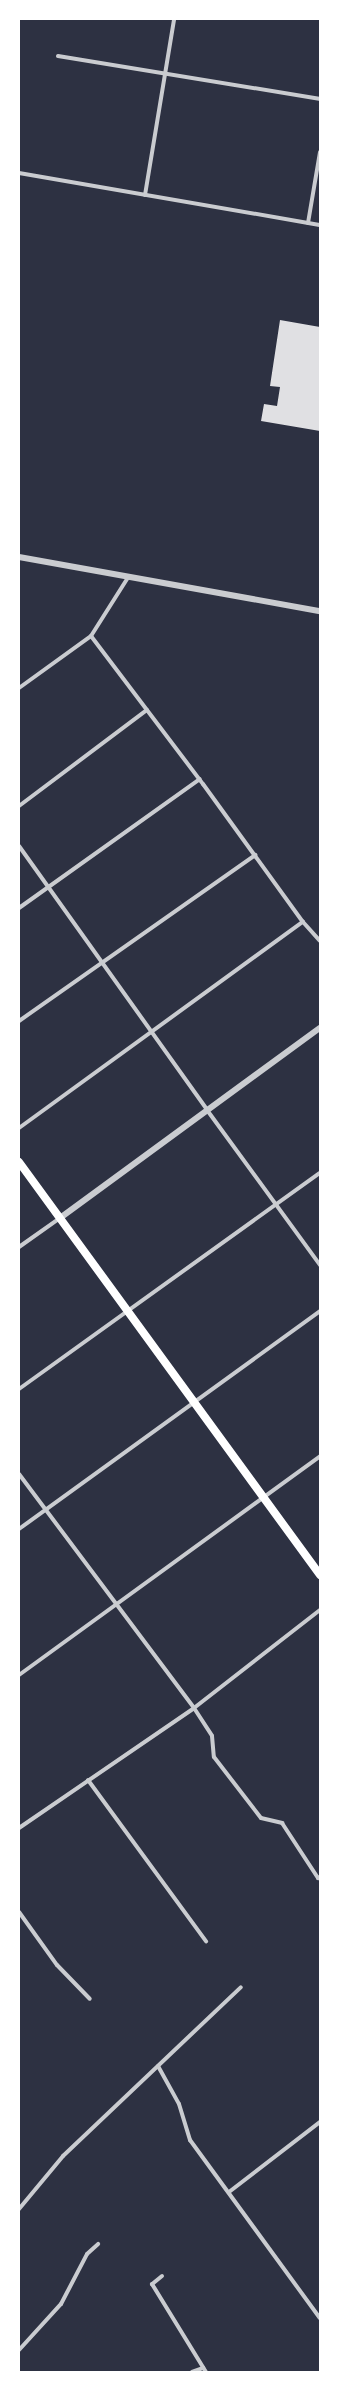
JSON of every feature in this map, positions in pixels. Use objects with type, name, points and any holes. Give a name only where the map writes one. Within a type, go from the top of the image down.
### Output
[{"type":"main road","points":[[19,1162],[193,1403],[320,1575]]},
{"type":"street","points":[[145,195],[174,19]]},
{"type":"street","points":[[58,56],[165,72],[320,99]]},
{"type":"street","points":[[308,223],[320,152]]},
{"type":"street","points":[[19,173],[320,225]]},
{"type":"street","points":[[19,557],[320,610]]},
{"type":"street","points":[[19,688],[91,636],[129,576]]},
{"type":"street","points":[[91,636],[200,779],[303,922],[320,941]]},
{"type":"street","points":[[19,806],[148,710]]},
{"type":"street","points":[[19,908],[200,779]]},
{"type":"street","points":[[19,846],[50,887],[207,1110],[320,1265]]},
{"type":"street","points":[[19,1021],[255,855]]},
{"type":"street","points":[[19,1128],[303,922]]},
{"type":"street","points":[[19,1247],[320,1028]]},
{"type":"street","points":[[19,1389],[320,1173]]},
{"type":"street","points":[[19,1528],[320,1311]]},
{"type":"street","points":[[19,1675],[320,1456]]},
{"type":"street","points":[[19,1474],[194,1708],[212,1736],[214,1757],[261,1818],[282,1823],[318,1878],[320,1877]]},
{"type":"street","points":[[19,1828],[194,1708],[320,1610]]},
{"type":"street","points":[[88,1780],[206,1941]]},
{"type":"street","points":[[19,1912],[57,1965],[90,1999]]},
{"type":"street","points":[[19,2209],[63,2156],[241,1987]]},
{"type":"street","points":[[158,2066],[179,2104],[190,2140],[320,2318]]},
{"type":"street","points":[[229,2192],[320,2122]]},
{"type":"street","points":[[19,2350],[61,2304],[87,2254],[98,2244]]},
{"type":"street","points":[[162,2276],[152,2284],[206,2372]]},
{"type":"street","points":[[192,2372],[203,2368]]},
{"type":"building","points":[[280,320],[320,327],[320,431],[261,421],[264,404],[277,406],[280,387],[270,386]]}]
